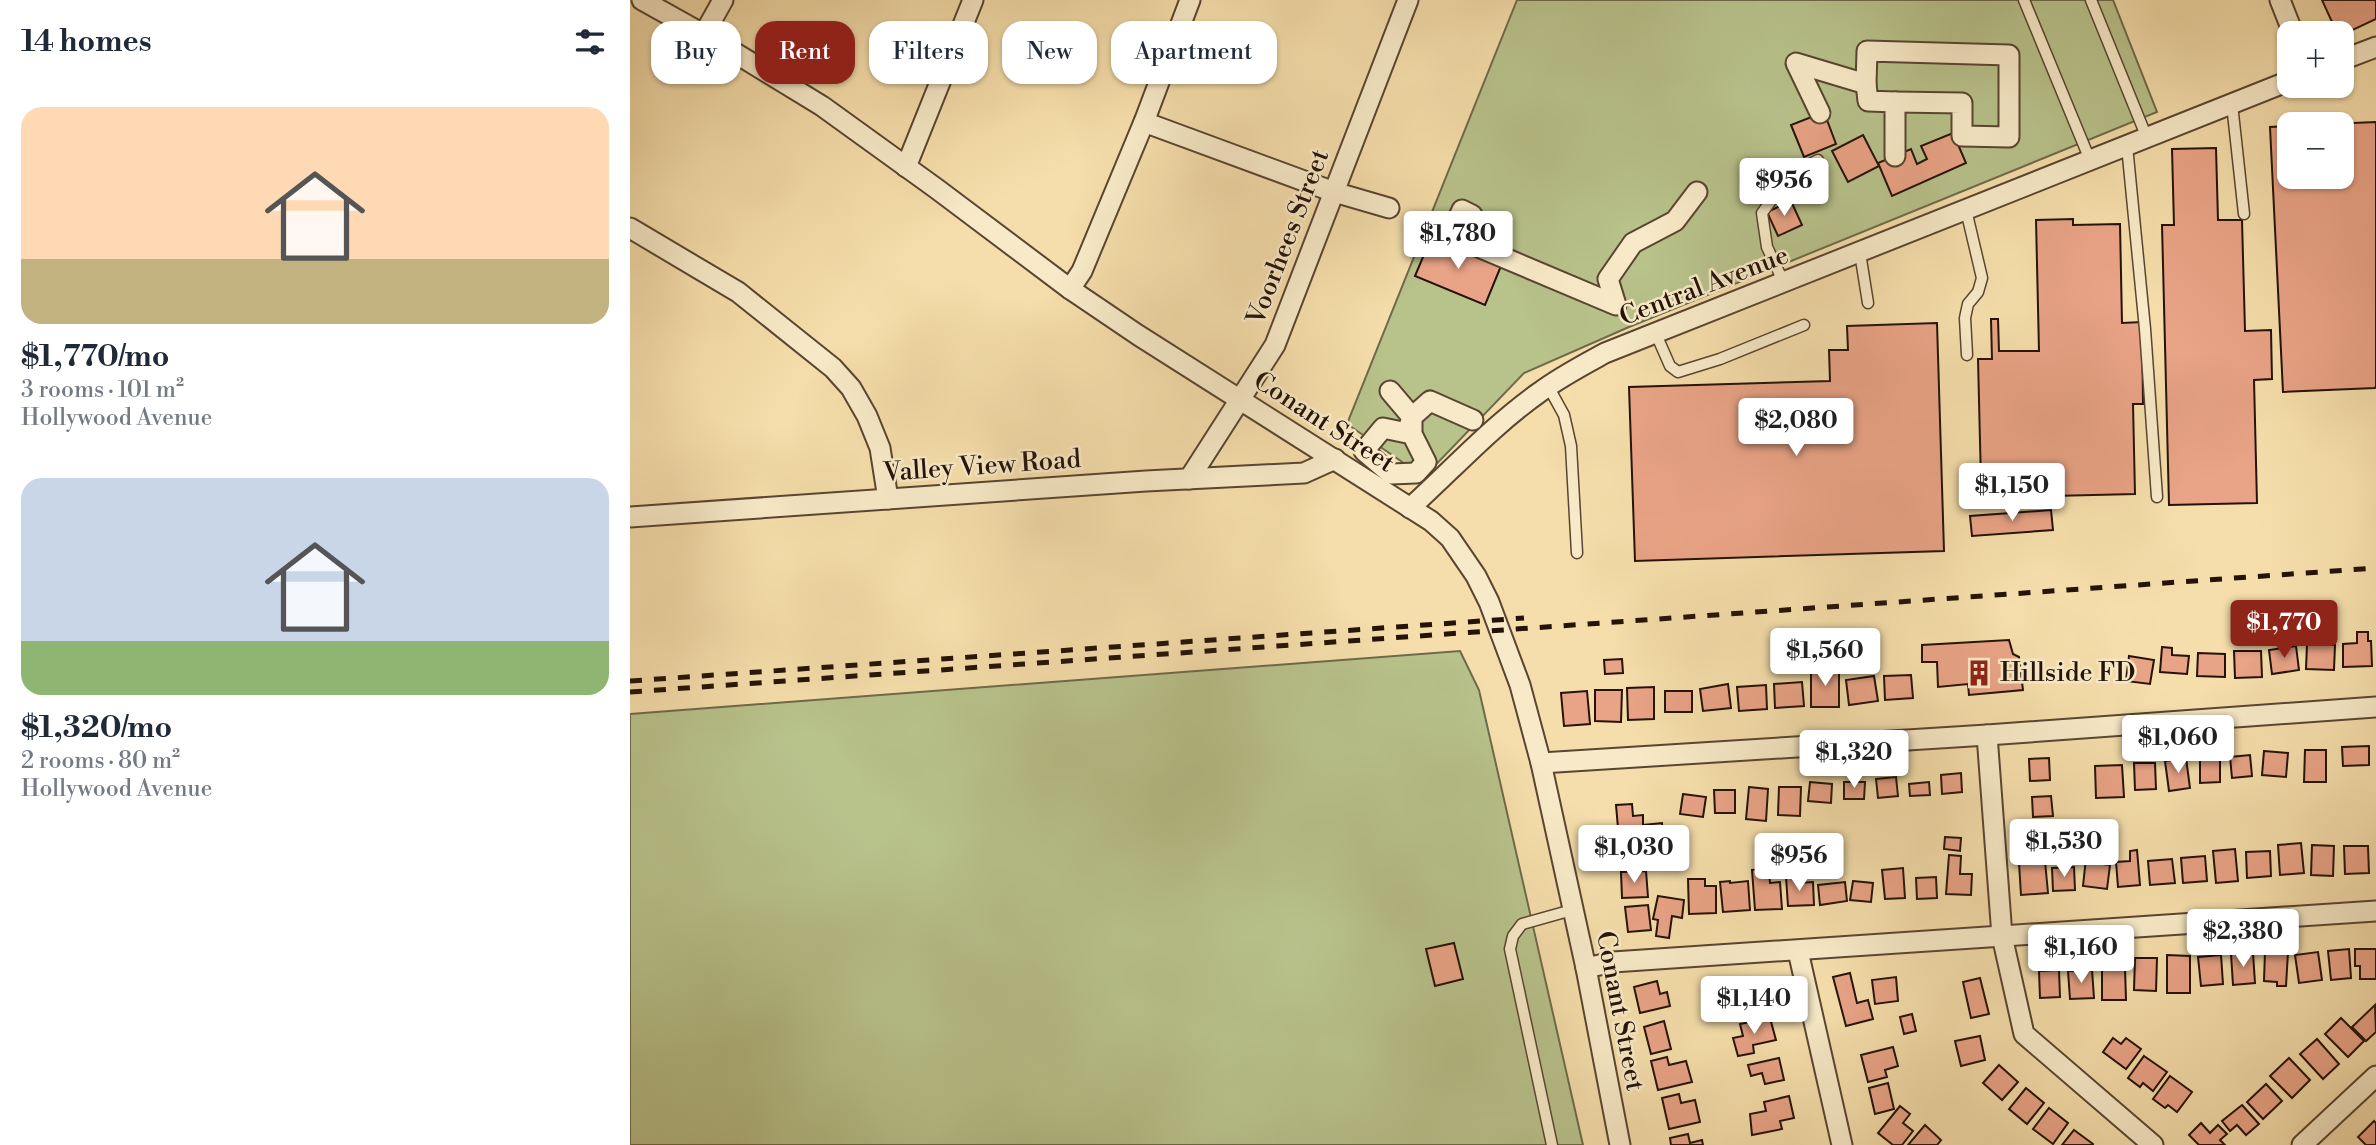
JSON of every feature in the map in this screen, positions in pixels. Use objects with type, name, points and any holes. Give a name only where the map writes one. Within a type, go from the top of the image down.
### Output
[{"type":"street","name":"Conant Street","points":[[642,0],[680,21]]},
{"type":"street","points":[[711,21],[723,0]]},
{"type":"street","points":[[906,167],[973,0]]},
{"type":"street","points":[[1070,289],[1082,271],[1191,0]]},
{"type":"street","name":"Voorhees Street","points":[[1189,479],[1275,345],[1408,0]]},
{"type":"street","points":[[2280,0],[2288,21]]},
{"type":"street","points":[[2354,56],[2376,47]]},
{"type":"street","points":[[1867,51],[2009,55],[2010,137],[1962,136],[1962,103],[1895,102],[1868,101],[1867,51]]},
{"type":"street","name":"Conant Street","points":[[741,57],[822,106],[1070,289],[1431,521],[1450,538],[1476,576],[1489,602],[1520,685],[1541,763],[1586,968],[1620,1145]]},
{"type":"street","points":[[1820,113],[1796,63],[1866,84]]},
{"type":"street","name":"Central Avenue","points":[[1410,508],[1503,421],[1548,386],[1605,353],[2277,86]]},
{"type":"street","points":[[1895,102],[1895,156]]},
{"type":"street","points":[[1144,121],[1334,192],[1389,208]]},
{"type":"street","points":[[1483,237],[1472,215],[1462,210],[1450,235],[1616,305],[1608,279],[1633,243],[1675,221],[1697,192]]},
{"type":"street","points":[[630,228],[737,292],[833,368],[851,388],[867,416],[880,448],[888,499]]},
{"type":"street","points":[[1390,391],[1412,417],[1430,401],[1473,420]]},
{"type":"street","name":"Valley View Road","points":[[630,517],[1304,473],[1335,459]]},
{"type":"street","points":[[1541,763],[1987,736],[2376,707]]},
{"type":"street","points":[[1987,736],[2002,936],[2024,1034],[2153,1145]]},
{"type":"street","points":[[1586,968],[1613,962],[2376,911]]},
{"type":"street","points":[[1798,951],[1842,1145]]},
{"type":"street","points":[[2302,1145],[2376,1076]]},
{"type":"lane","points":[[2024,0],[2090,160]]},
{"type":"lane","points":[[2091,0],[2147,138]]},
{"type":"lane","points":[[2232,104],[2244,214]]},
{"type":"lane","points":[[2127,146],[2157,497]]},
{"type":"lane","points":[[1785,283],[1768,247],[1762,213],[1790,175],[1818,160]]},
{"type":"lane","points":[[1966,210],[1982,278],[1978,292],[1968,304],[1965,318],[1967,355]]},
{"type":"lane","points":[[1860,253],[1868,303]]},
{"type":"lane","points":[[1656,334],[1671,366],[1678,372],[1720,359],[1804,325]]},
{"type":"lane","points":[[1548,386],[1564,415],[1571,446],[1577,553]]},
{"type":"lane","points":[[1552,1145],[1510,949],[1513,936],[1521,924],[1572,910]]},
{"type":"green space","points":[[1517,0],[2113,0],[2157,112],[1629,327],[1524,373],[1424,477],[1347,424]]},
{"type":"green space","points":[[1460,651],[1479,690],[1583,1145],[630,1145],[630,714]]},
{"type":"building","points":[[2322,0],[2376,0],[2376,19],[2354,29],[2354,21],[2332,21]]},
{"type":"building","points":[[1824,112],[1836,144],[1804,157],[1791,125]]},
{"type":"building","points":[[2376,122],[2376,386],[2283,392],[2270,127],[2277,127],[2277,189],[2354,189],[2354,123]]},
{"type":"building","points":[[1953,133],[1966,163],[1892,196],[1878,163],[1911,149],[1917,164],[1927,159],[1921,146]]},
{"type":"building","points":[[1863,135],[1879,166],[1848,182],[1832,151]]},
{"type":"building","points":[[2216,148],[2218,220],[2242,220],[2245,331],[2271,330],[2272,379],[2254,380],[2257,503],[2169,505],[2162,225],[2174,225],[2172,149]]},
{"type":"building","points":[[1791,201],[1802,225],[1778,236],[1767,212]]},
{"type":"building","points":[[2073,219],[2073,225],[2120,224],[2122,323],[2142,322],[2143,404],[2133,404],[2135,494],[2052,496],[2052,481],[1981,482],[1978,359],[1992,359],[1991,319],[1998,319],[1999,351],[2039,351],[2036,220]]},
{"type":"building","points":[[1431,238],[1501,266],[1485,305],[1415,276]]},
{"type":"building","points":[[1937,323],[1944,551],[1635,561],[1629,387],[1830,381],[1829,350],[1848,350],[1847,326]]},
{"type":"building","points":[[2051,510],[2053,530],[1972,536],[1970,516]]},
{"type":"building","points":[[2357,632],[2368,632],[2372,666],[2343,667],[2343,644],[2357,643]]},
{"type":"building","name":"Hillside FD","points":[[2009,640],[2013,654],[2019,657],[2023,690],[1969,695],[1968,684],[1938,687],[1937,662],[1922,662],[1922,645]]},
{"type":"building","points":[[2307,644],[2335,645],[2334,670],[2306,669]]},
{"type":"building","points":[[2296,646],[2299,670],[2272,674],[2269,650]]},
{"type":"building","points":[[2162,647],[2172,648],[2172,655],[2189,656],[2187,674],[2160,672]]},
{"type":"building","points":[[2234,651],[2261,651],[2262,677],[2235,678]]},
{"type":"building","points":[[2198,653],[2225,654],[2225,677],[2197,676]]},
{"type":"building","points":[[2129,656],[2154,660],[2150,684],[2126,681]]},
{"type":"building","points":[[1622,659],[1623,673],[1605,674],[1604,660]]},
{"type":"building","points":[[1811,668],[1839,668],[1839,707],[1811,707]]},
{"type":"building","points":[[1911,675],[1913,698],[1885,700],[1884,676]]},
{"type":"building","points":[[1874,676],[1878,701],[1849,705],[1846,680]]},
{"type":"building","points":[[1802,682],[1804,706],[1775,708],[1774,684]]},
{"type":"building","points":[[1728,684],[1731,708],[1703,711],[1700,689]]},
{"type":"building","points":[[1766,685],[1767,709],[1739,711],[1737,687]]},
{"type":"building","points":[[1654,687],[1654,719],[1628,720],[1627,688]]},
{"type":"building","points":[[1595,690],[1622,690],[1621,722],[1595,721]]},
{"type":"building","points":[[1587,691],[1590,724],[1564,726],[1561,693]]},
{"type":"building","points":[[1665,691],[1692,691],[1692,712],[1665,712]]},
{"type":"building","points":[[2369,746],[2369,765],[2343,766],[2342,747]]},
{"type":"building","points":[[2305,750],[2326,750],[2326,782],[2304,782]]},
{"type":"building","points":[[2264,751],[2288,753],[2286,777],[2262,775]]},
{"type":"building","points":[[2250,755],[2252,776],[2232,778],[2230,757]]},
{"type":"building","points":[[2049,758],[2050,780],[2030,781],[2029,759]]},
{"type":"building","points":[[2186,758],[2190,788],[2169,791],[2165,761]]},
{"type":"building","points":[[2220,758],[2220,782],[2200,783],[2200,759]]},
{"type":"building","points":[[2134,763],[2155,763],[2156,789],[2135,790]]},
{"type":"building","points":[[2122,765],[2124,797],[2096,798],[2095,766]]},
{"type":"building","points":[[1961,773],[1962,792],[1942,794],[1941,775]]},
{"type":"building","points":[[1896,777],[1898,796],[1878,798],[1876,779]]},
{"type":"building","points":[[1810,782],[1832,784],[1831,803],[1808,801]]},
{"type":"building","points":[[1844,782],[1865,782],[1864,799],[1844,799]]},
{"type":"building","points":[[1929,782],[1930,795],[1910,796],[1909,784]]},
{"type":"building","points":[[1749,787],[1768,789],[1766,821],[1746,819]]},
{"type":"building","points":[[1779,787],[1801,787],[1800,816],[1778,815]]},
{"type":"building","points":[[1714,790],[1735,790],[1735,813],[1715,813]]},
{"type":"building","points":[[1683,794],[1706,797],[1703,817],[1680,814]]},
{"type":"building","points":[[2051,796],[2053,816],[2033,817],[2032,797]]},
{"type":"building","points":[[1632,804],[1633,816],[1643,815],[1643,825],[1662,823],[1664,847],[1620,851],[1616,805]]},
{"type":"building","points":[[2038,831],[2039,847],[2024,848],[2023,832]]},
{"type":"building","points":[[1945,837],[1961,838],[1960,851],[1944,849]]},
{"type":"building","points":[[2301,843],[2304,873],[2280,875],[2278,845]]},
{"type":"building","points":[[2312,845],[2334,846],[2333,876],[2311,875]]},
{"type":"building","points":[[2344,846],[2368,846],[2369,873],[2345,874]]},
{"type":"building","points":[[2235,849],[2238,881],[2216,883],[2213,851]]},
{"type":"building","points":[[2137,850],[2140,885],[2118,887],[2116,862],[2130,861],[2130,851]]},
{"type":"building","points":[[2270,851],[2271,876],[2247,878],[2246,852]]},
{"type":"building","points":[[1949,855],[1961,856],[1960,874],[1972,874],[1971,895],[1946,894]]},
{"type":"building","points":[[2205,856],[2207,881],[2183,883],[2181,858]]},
{"type":"building","points":[[2086,858],[2096,859],[2095,863],[2110,865],[2107,889],[2083,886]]},
{"type":"building","points":[[2172,859],[2175,883],[2150,885],[2148,861]]},
{"type":"building","points":[[2045,861],[2048,893],[2021,895],[2019,863]]},
{"type":"building","points":[[2074,867],[2075,890],[2053,891],[2052,868]]},
{"type":"building","points":[[1903,868],[1905,898],[1885,899],[1882,870]]},
{"type":"building","points":[[1769,869],[1770,883],[1780,882],[1782,909],[1755,910],[1752,870]]},
{"type":"building","points":[[1646,871],[1648,897],[1622,898],[1621,872]]},
{"type":"building","points":[[1796,876],[1797,883],[1813,882],[1814,905],[1788,906],[1786,877]]},
{"type":"building","points":[[1936,877],[1937,898],[1917,899],[1916,878]]},
{"type":"building","points":[[1688,879],[1705,879],[1705,886],[1716,886],[1716,913],[1689,914]]},
{"type":"building","points":[[1748,881],[1750,910],[1723,912],[1720,882]]},
{"type":"building","points":[[1853,881],[1873,883],[1871,902],[1850,900]]},
{"type":"building","points":[[1845,882],[1847,901],[1820,905],[1818,885]]},
{"type":"building","points":[[1658,896],[1684,900],[1682,918],[1672,916],[1669,938],[1656,936],[1658,920],[1653,919]]},
{"type":"building","points":[[1648,905],[1651,930],[1628,932],[1625,907]]},
{"type":"building","points":[[1454,943],[1463,979],[1435,986],[1426,949]]},
{"type":"building","points":[[2349,949],[2351,978],[2331,980],[2328,951]]},
{"type":"building","points":[[2355,949],[2376,949],[2376,979],[2360,979],[2360,966],[2355,966]]},
{"type":"building","points":[[2265,951],[2288,952],[2286,986],[2264,981]]},
{"type":"building","points":[[2318,952],[2322,980],[2299,983],[2295,955]]},
{"type":"building","points":[[2253,953],[2255,983],[2233,985],[2231,954]]},
{"type":"building","points":[[2167,955],[2190,956],[2190,993],[2167,993]]},
{"type":"building","points":[[2221,955],[2223,984],[2201,986],[2198,957]]},
{"type":"building","points":[[2135,958],[2157,958],[2156,991],[2134,990]]},
{"type":"building","points":[[2102,968],[2125,968],[2126,1000],[2102,1000]]},
{"type":"building","points":[[2059,970],[2060,997],[2040,998],[2039,971]]},
{"type":"building","points":[[2092,970],[2094,998],[2070,999],[2068,971]]},
{"type":"building","points":[[1850,973],[1857,1003],[1868,1000],[1873,1019],[1846,1026],[1833,977]]},
{"type":"building","points":[[1896,977],[1898,1001],[1875,1004],[1872,980]]},
{"type":"building","points":[[1980,978],[1989,1014],[1971,1018],[1963,982]]},
{"type":"building","points":[[1657,981],[1660,994],[1667,992],[1670,1006],[1640,1013],[1634,987]]},
{"type":"building","points":[[1762,983],[1769,1011],[1736,1019],[1730,990]]},
{"type":"building","points":[[2375,1005],[2376,1032],[2366,1041],[2352,1027]]},
{"type":"building","points":[[1912,1014],[1916,1031],[1904,1034],[1900,1017]]},
{"type":"building","points":[[1770,1018],[1776,1040],[1753,1045],[1754,1053],[1738,1056],[1733,1038],[1743,1036],[1740,1024]]},
{"type":"building","points":[[2341,1018],[2364,1041],[2348,1057],[2325,1034]]},
{"type":"building","points":[[1664,1021],[1671,1049],[1651,1054],[1644,1027]]},
{"type":"building","points":[[1980,1036],[1985,1060],[1961,1066],[1955,1041]]},
{"type":"building","points":[[2113,1038],[2121,1044],[2126,1038],[2141,1049],[2126,1069],[2103,1052]]},
{"type":"building","points":[[2317,1039],[2339,1064],[2323,1079],[2300,1054]]},
{"type":"building","points":[[1893,1047],[1898,1066],[1885,1070],[1887,1077],[1868,1082],[1861,1055]]},
{"type":"building","points":[[2144,1056],[2167,1072],[2153,1091],[2143,1083],[2140,1087],[2128,1078]]},
{"type":"building","points":[[1667,1057],[1669,1065],[1686,1061],[1692,1082],[1658,1090],[1651,1061]]},
{"type":"building","points":[[1779,1058],[1784,1080],[1765,1084],[1762,1073],[1751,1076],[1748,1065]]},
{"type":"building","points":[[2289,1058],[2310,1080],[2292,1098],[2270,1076]]},
{"type":"building","points":[[1999,1065],[2018,1082],[2002,1100],[1983,1083]]},
{"type":"building","points":[[2170,1076],[2192,1092],[2177,1112],[2168,1105],[2165,1108],[2153,1099]]},
{"type":"building","points":[[1888,1083],[1894,1109],[1875,1114],[1869,1088]]},
{"type":"building","points":[[2266,1084],[2282,1101],[2263,1119],[2247,1102]]},
{"type":"building","points":[[2026,1088],[2044,1103],[2027,1124],[2009,1109]]},
{"type":"building","points":[[1679,1094],[1681,1103],[1695,1100],[1700,1122],[1669,1129],[1662,1098]]},
{"type":"building","points":[[1789,1096],[1794,1118],[1780,1121],[1782,1129],[1752,1135],[1750,1114],[1766,1111],[1764,1102]]},
{"type":"building","points":[[2242,1105],[2259,1124],[2246,1135],[2237,1125],[2230,1131],[2222,1121]]},
{"type":"building","points":[[1900,1106],[1910,1114],[1903,1123],[1913,1131],[1902,1145],[1893,1145],[1878,1133]]},
{"type":"building","points":[[2049,1108],[2068,1123],[2053,1144],[2033,1129]]},
{"type":"building","points":[[2374,1121],[2376,1145],[2366,1145],[2358,1137]]},
{"type":"building","points":[[2201,1123],[2210,1133],[2218,1125],[2227,1134],[2220,1140],[2225,1145],[2199,1145],[2189,1135]]},
{"type":"building","points":[[1925,1125],[1941,1140],[1937,1145],[1908,1145]]},
{"type":"building","points":[[2074,1130],[2093,1144],[2093,1145],[2062,1145]]},
{"type":"building","points":[[1688,1134],[1690,1143],[1702,1140],[1703,1145],[1671,1145],[1670,1138]]},
{"type":"railway","points":[[630,692],[2376,568]]},
{"type":"railway","points":[[630,681],[1524,618]]},
{"type":"place","name":"Hillside FD","points":[[1979,673]]}]
